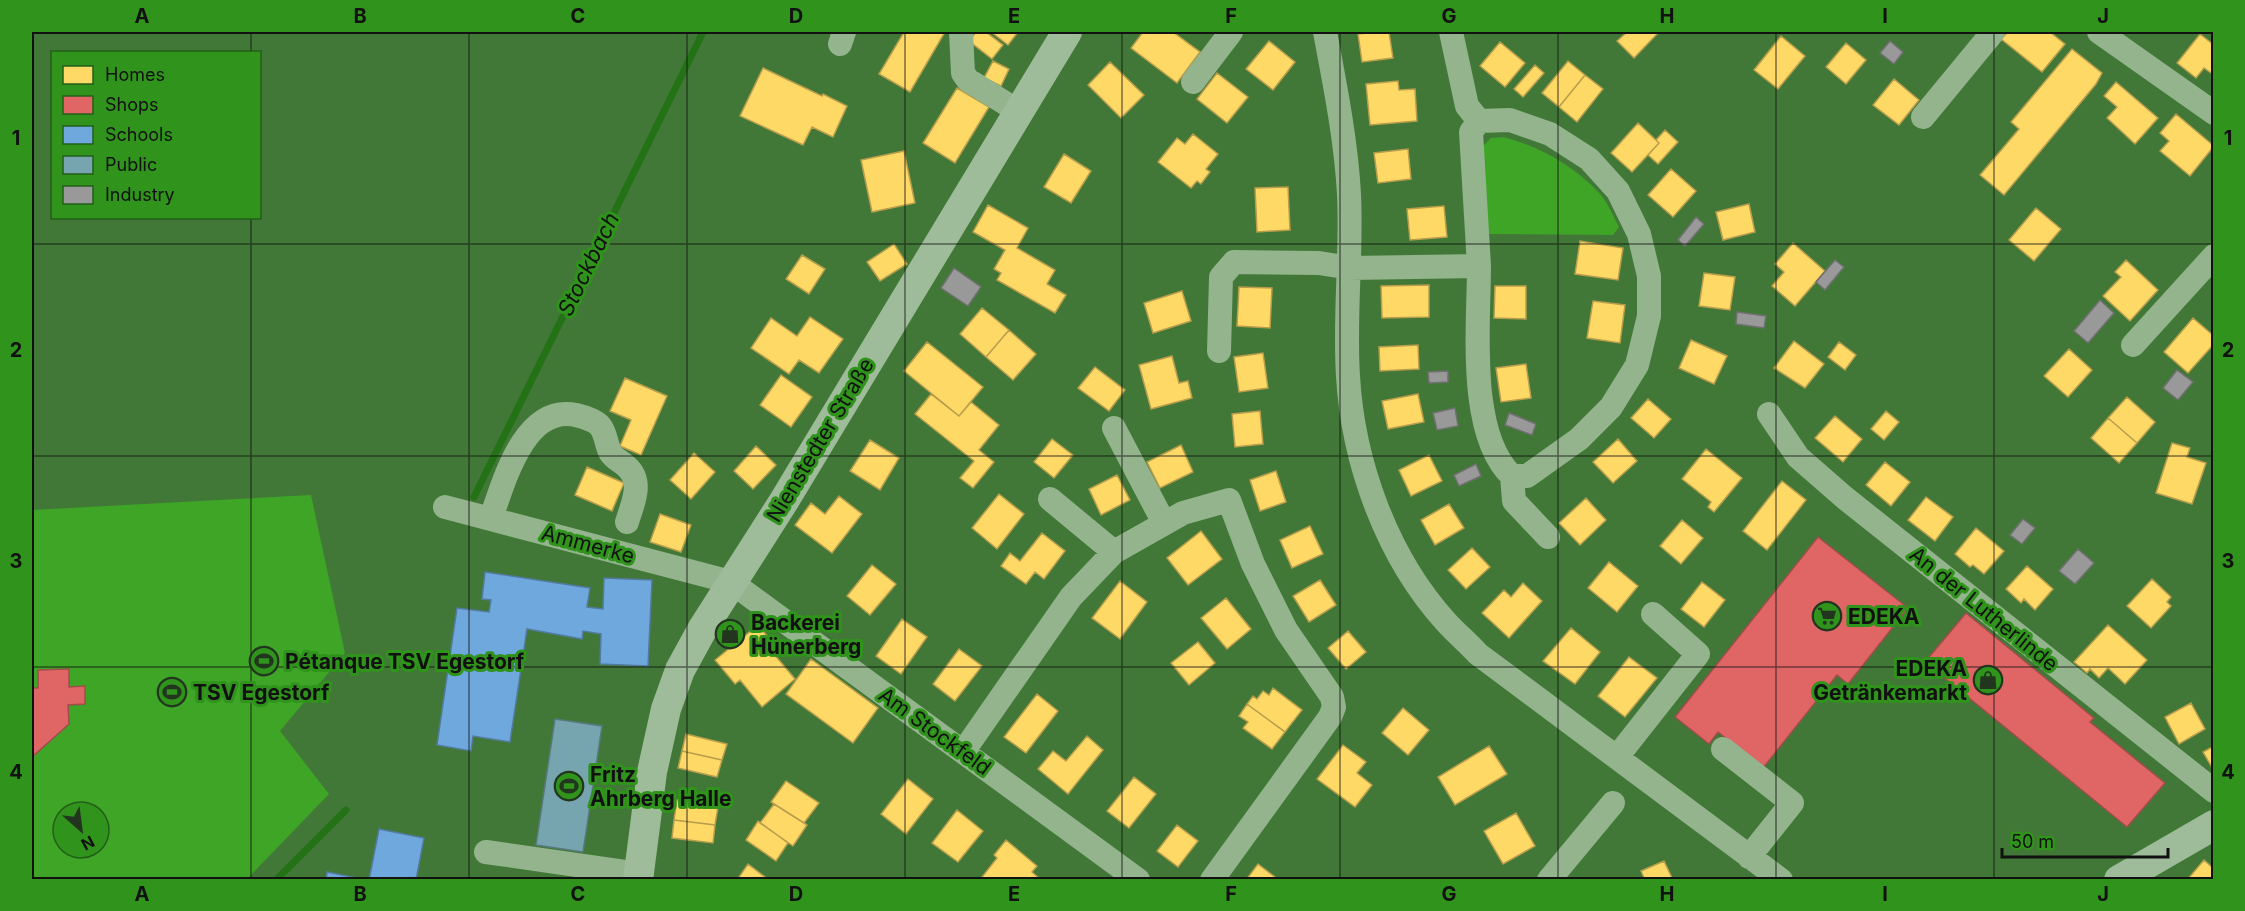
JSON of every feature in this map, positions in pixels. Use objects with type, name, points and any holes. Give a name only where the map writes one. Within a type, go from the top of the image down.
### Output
[{"type":"main road","name":"Nienstedter Straße","points":[[639,877],[652,772],[666,709],[680,670],[731,582],[784,501],[1067,32]]},
{"type":"main road","points":[[2119,879],[2214,825]]},
{"type":"street","points":[[961,32],[963,73],[968,80],[1018,111]]},
{"type":"street","points":[[1193,82],[1231,32]]},
{"type":"street","points":[[1325,32],[1336,92],[1349,193],[1348,376],[1354,432],[1367,484],[1389,535],[1419,587],[1445,621],[1478,654],[1781,879]]},
{"type":"street","points":[[1451,32],[1467,106],[1479,121]]},
{"type":"street","points":[[1923,117],[1993,32]]},
{"type":"street","points":[[2099,32],[2214,113]]},
{"type":"street","points":[[1510,120],[1550,134],[1589,159],[1618,191],[1639,234],[1649,276],[1649,316],[1637,365],[1611,407],[1579,439],[1527,476],[1512,476],[1500,465],[1484,421],[1478,384],[1479,266],[1471,132],[1479,121],[1510,120]]},
{"type":"street","points":[[2133,345],[2214,256]]},
{"type":"street","points":[[1219,351],[1221,277],[1234,262],[1319,263],[1350,267],[1479,266]]},
{"type":"street","points":[[491,518],[508,470],[524,439],[543,419],[567,413],[585,417],[600,425],[614,458],[630,469],[637,491],[627,522]]},
{"type":"street","name":"An der Lutherlinde","points":[[1769,414],[1798,457],[1845,498],[2214,791]]},
{"type":"street","points":[[1114,428],[1164,523]]},
{"type":"street","points":[[1512,476],[1514,501],[1548,537]]},
{"type":"street","points":[[1050,499],[1114,552]]},
{"type":"street","points":[[963,752],[1071,597],[1114,552],[1183,513],[1229,500],[1252,564],[1286,630],[1332,697],[1334,707],[1330,717],[1212,879]]},
{"type":"street","name":"Ammerke","points":[[445,507],[731,582]]},
{"type":"street","name":"Am Stockfeld","points":[[731,582],[1138,879]]},
{"type":"street","points":[[1617,757],[1698,654],[1653,614]]},
{"type":"street","points":[[1723,749],[1792,803],[1749,857]]},
{"type":"street","points":[[1549,879],[1613,803]]},
{"type":"street","name":"Nienstedter Straße","points":[[486,852],[639,877]]},
{"type":"green space","points":[[1504,137],[1544,152],[1579,174],[1606,201],[1619,227],[1613,235],[1488,234],[1482,147],[1491,138]]},
{"type":"green space","name":"TSV Egestorf","points":[[311,495],[345,653],[280,731],[329,794],[247,879],[32,879],[32,510]]},
{"type":"building: Homes","points":[[904,32],[945,32],[910,92],[879,74]]},
{"type":"building: Homes","points":[[976,32],[986,32],[1003,45],[992,59],[969,41]]},
{"type":"building: Homes","points":[[991,32],[1018,32],[1008,45]]},
{"type":"building: Homes","points":[[1143,32],[1173,32],[1200,52],[1177,83],[1131,48]]},
{"type":"building: Homes","points":[[1389,32],[1393,58],[1362,62],[1358,34]]},
{"type":"building: Homes","points":[[1627,32],[1658,33],[1634,58],[1617,41]]},
{"type":"building: Homes","points":[[2008,32],[2050,32],[2065,44],[2042,72],[2001,39]]},
{"type":"building: Homes","points":[[2200,34],[2214,45],[2214,75],[2204,68],[2196,78],[2177,63]]},
{"type":"building: Homes","points":[[1781,36],[1805,56],[1778,89],[1754,70]]},
{"type":"building: Homes","points":[[1269,41],[1295,62],[1273,90],[1246,69]]},
{"type":"building: Homes","points":[[1500,42],[1525,63],[1505,87],[1480,66]]},
{"type":"building: Homes","points":[[1846,43],[1866,60],[1846,84],[1826,67]]},
{"type":"building: Homes","points":[[2072,49],[2102,73],[2096,84],[2004,195],[1980,175],[2019,129],[2011,122]]},
{"type":"building: Homes","points":[[993,61],[1009,69],[1001,86],[984,78]]},
{"type":"building: Homes","points":[[1568,61],[1585,75],[1559,107],[1542,93]]},
{"type":"building: Homes","points":[[1110,62],[1144,95],[1121,118],[1088,85]]},
{"type":"building: Homes","points":[[1535,65],[1544,73],[1523,97],[1514,89]]},
{"type":"building: Homes","points":[[763,68],[847,106],[833,137],[812,127],[803,145],[740,116]]},
{"type":"building: Homes","points":[[1217,73],[1248,97],[1227,123],[1197,99]]},
{"type":"building: Homes","points":[[1585,75],[1603,89],[1577,122],[1559,107]]},
{"type":"building: Homes","points":[[1894,79],[1919,100],[1899,125],[1873,105]]},
{"type":"building: Homes","points":[[1398,81],[1399,90],[1415,89],[1417,121],[1370,125],[1366,84]]},
{"type":"building: Homes","points":[[2116,82],[2158,118],[2135,144],[2107,118],[2117,107],[2104,96]]},
{"type":"building: Homes","points":[[957,88],[989,107],[955,163],[923,143]]},
{"type":"building: Homes","points":[[2176,114],[2214,146],[2190,176],[2160,151],[2169,141],[2160,133]]},
{"type":"building: Homes","points":[[1638,123],[1659,143],[1632,172],[1611,153]]},
{"type":"building: Homes","points":[[1665,130],[1678,142],[1658,164],[1648,155],[1659,143],[1656,140]]},
{"type":"building: Homes","points":[[1193,134],[1218,154],[1206,169],[1210,172],[1201,184],[1197,181],[1191,188],[1158,162],[1177,138],[1185,144]]},
{"type":"building: Homes","points":[[1408,149],[1411,179],[1378,183],[1374,153]]},
{"type":"building: Homes","points":[[904,151],[915,203],[872,212],[861,160]]},
{"type":"building: Homes","points":[[1064,154],[1091,171],[1071,203],[1044,187]]},
{"type":"building: Homes","points":[[1671,169],[1696,191],[1673,217],[1648,195]]},
{"type":"building: Homes","points":[[1288,187],[1290,230],[1257,232],[1255,188]]},
{"type":"building: Homes","points":[[1749,204],[1755,232],[1723,240],[1716,212]]},
{"type":"building: Homes","points":[[988,205],[1028,228],[1017,248],[1055,270],[1047,284],[1066,295],[1055,313],[997,280],[1001,273],[994,269],[1005,250],[973,232]]},
{"type":"building: Homes","points":[[1444,206],[1447,237],[1410,240],[1407,209]]},
{"type":"building: Homes","points":[[2036,208],[2061,229],[2034,261],[2009,240]]},
{"type":"building: Homes","points":[[1580,241],[1623,248],[1618,280],[1575,274]]},
{"type":"building: Homes","points":[[1793,243],[1825,271],[1795,306],[1772,286],[1784,272],[1775,264]]},
{"type":"building: Homes","points":[[894,244],[907,264],[880,281],[867,262]]},
{"type":"building: Homes","points":[[802,255],[825,269],[809,294],[786,279]]},
{"type":"building: Homes","points":[[2126,260],[2158,290],[2130,321],[2103,296],[2121,277],[2115,272]]},
{"type":"building: Homes","points":[[1704,273],[1735,277],[1730,310],[1699,306]]},
{"type":"building: Homes","points":[[1429,285],[1429,317],[1382,318],[1381,286]]},
{"type":"building: Homes","points":[[1495,286],[1526,286],[1526,319],[1494,318]]},
{"type":"building: Homes","points":[[1239,287],[1272,288],[1270,328],[1237,326]]},
{"type":"building: Homes","points":[[1182,291],[1191,321],[1153,333],[1144,303]]},
{"type":"building: Homes","points":[[1593,301],[1625,305],[1620,343],[1587,338]]},
{"type":"building: Homes","points":[[982,308],[1009,330],[986,357],[960,334]]},
{"type":"building: Homes","points":[[810,317],[843,339],[819,373],[799,360],[789,374],[751,348],[771,318],[797,336]]},
{"type":"building: Homes","points":[[2193,318],[2214,336],[2214,344],[2188,373],[2164,352]]},
{"type":"building: Homes","points":[[1009,330],[1036,354],[1013,380],[986,357]]},
{"type":"building: Homes","points":[[1691,340],[1727,356],[1714,384],[1679,368]]},
{"type":"building: Homes","points":[[1794,341],[1824,364],[1805,388],[1774,368]]},
{"type":"building: Homes","points":[[927,342],[983,387],[959,416],[904,371]]},
{"type":"building: Homes","points":[[1839,342],[1856,355],[1845,370],[1828,357]]},
{"type":"building: Homes","points":[[1418,345],[1419,369],[1380,371],[1379,347]]},
{"type":"building: Homes","points":[[2069,349],[2092,370],[2068,397],[2044,376]]},
{"type":"building: Homes","points":[[1263,353],[1268,388],[1239,392],[1234,357]]},
{"type":"building: Homes","points":[[1172,356],[1179,383],[1188,381],[1192,398],[1151,409],[1139,365]]},
{"type":"building: Homes","points":[[1526,364],[1531,398],[1501,402],[1496,368]]},
{"type":"building: Homes","points":[[1095,367],[1125,390],[1109,411],[1078,388]]},
{"type":"building: Homes","points":[[781,375],[812,397],[791,427],[760,405]]},
{"type":"building: Homes","points":[[625,378],[667,396],[641,455],[620,446],[631,420],[610,411]]},
{"type":"building: Homes","points":[[931,394],[959,416],[971,402],[999,425],[979,450],[994,462],[973,488],[960,478],[974,461],[915,414]]},
{"type":"building: Homes","points":[[1418,394],[1424,422],[1388,429],[1382,401]]},
{"type":"building: Homes","points":[[2127,397],[2155,422],[2137,443],[2108,418]]},
{"type":"building: Homes","points":[[1648,399],[1671,419],[1654,438],[1631,418]]},
{"type":"building: Homes","points":[[1260,411],[1263,444],[1235,447],[1232,414]]},
{"type":"building: Homes","points":[[1886,411],[1899,422],[1884,440],[1871,429]]},
{"type":"building: Homes","points":[[1835,416],[1862,439],[1843,462],[1815,438]]},
{"type":"building: Homes","points":[[2108,418],[2137,443],[2119,463],[2091,438]]},
{"type":"building: Homes","points":[[1052,439],[1073,455],[1054,478],[1034,462]]},
{"type":"building: Homes","points":[[1618,439],[1637,461],[1613,483],[1593,462]]},
{"type":"building: Homes","points":[[870,440],[899,458],[880,490],[850,471]]},
{"type":"building: Homes","points":[[2172,443],[2190,448],[2187,457],[2206,463],[2192,504],[2156,493]]},
{"type":"building: Homes","points":[[1181,445],[1193,472],[1160,488],[1147,462]]},
{"type":"building: Homes","points":[[756,446],[776,465],[753,489],[734,471]]},
{"type":"building: Homes","points":[[1706,449],[1742,478],[1714,512],[1708,507],[1711,502],[1682,479]]},
{"type":"building: Homes","points":[[694,453],[715,472],[691,499],[670,480]]},
{"type":"building: Homes","points":[[1429,455],[1442,481],[1411,496],[1399,470]]},
{"type":"building: Homes","points":[[1885,462],[1910,482],[1891,506],[1866,485]]},
{"type":"building: Homes","points":[[587,467],[624,483],[612,511],[575,495]]},
{"type":"building: Homes","points":[[1276,471],[1286,502],[1260,511],[1250,480]]},
{"type":"building: Homes","points":[[1117,475],[1130,500],[1101,515],[1089,489]]},
{"type":"building: Homes","points":[[1782,481],[1806,500],[1767,550],[1743,531]]},
{"type":"building: Homes","points":[[999,494],[1024,514],[997,549],[972,528]]},
{"type":"building: Homes","points":[[839,496],[862,514],[832,553],[795,525],[811,503],[825,514]]},
{"type":"building: Homes","points":[[1926,497],[1953,517],[1935,541],[1908,520]]},
{"type":"building: Homes","points":[[1586,498],[1606,520],[1580,545],[1559,523]]},
{"type":"building: Homes","points":[[1449,504],[1464,528],[1435,545],[1421,520]]},
{"type":"building: Homes","points":[[660,514],[691,525],[681,552],[650,542]]},
{"type":"building: Homes","points":[[1682,520],[1703,538],[1681,564],[1660,546]]},
{"type":"building: Homes","points":[[1310,526],[1323,554],[1292,568],[1280,540]]},
{"type":"building: Homes","points":[[1976,528],[2004,551],[1984,574],[1973,565],[1970,567],[1955,554]]},
{"type":"building: Homes","points":[[1201,531],[1222,559],[1188,585],[1167,558]]},
{"type":"building: Homes","points":[[1042,533],[1065,551],[1044,579],[1035,572],[1026,584],[1001,566],[1010,553],[1020,561]]},
{"type":"building: Homes","points":[[1472,548],[1490,567],[1466,589],[1448,570]]},
{"type":"building: Homes","points":[[1609,562],[1638,586],[1617,612],[1588,588]]},
{"type":"building: Homes","points":[[872,565],[896,584],[870,615],[847,596]]},
{"type":"building: Homes","points":[[2027,566],[2053,589],[2035,610],[2024,599],[2021,603],[2006,589]]},
{"type":"building: Homes","points":[[2152,579],[2171,597],[2167,602],[2171,606],[2151,628],[2127,606]]},
{"type":"building: Homes","points":[[1320,580],[1336,605],[1309,622],[1293,596]]},
{"type":"building: Homes","points":[[1120,581],[1147,602],[1120,639],[1092,618]]},
{"type":"building: Homes","points":[[1702,582],[1725,600],[1704,627],[1681,609]]},
{"type":"building: Homes","points":[[1523,583],[1542,601],[1509,638],[1482,613],[1504,590],[1511,597]]},
{"type":"building: Homes","points":[[1226,598],[1251,629],[1227,649],[1201,618]]},
{"type":"building: Homes","points":[[902,619],[927,637],[901,674],[876,656]]},
{"type":"building: Homes","points":[[758,625],[779,650],[774,654],[795,679],[762,707],[740,680],[735,684],[715,660]]},
{"type":"building: Homes","points":[[2108,625],[2147,660],[2125,684],[2108,668],[2099,678],[2090,669],[2087,673],[2074,662]]},
{"type":"building: Homes","points":[[1571,628],[1600,652],[1575,684],[1543,661]]},
{"type":"building: Homes","points":[[1348,631],[1366,652],[1346,669],[1328,648]]},
{"type":"building: Homes","points":[[1198,642],[1215,663],[1189,685],[1171,663]]},
{"type":"building: Homes","points":[[959,649],[982,666],[955,701],[933,684]]},
{"type":"building: Homes","points":[[1629,657],[1657,678],[1625,717],[1598,696]]},
{"type":"building: Homes","points":[[811,659],[878,708],[853,743],[786,694]]},
{"type":"building: Homes","points":[[1273,688],[1302,710],[1285,732],[1247,704],[1253,696],[1257,699],[1263,691],[1269,695]]},
{"type":"building: Homes","points":[[1037,694],[1058,711],[1026,753],[1004,737]]},
{"type":"building: Homes","points":[[2191,703],[2205,729],[2179,744],[2165,717]]},
{"type":"building: Homes","points":[[1247,704],[1285,732],[1272,749],[1243,728],[1248,722],[1239,716]]},
{"type":"building: Homes","points":[[1403,708],[1429,730],[1408,755],[1382,733]]},
{"type":"building: Homes","points":[[686,734],[727,744],[722,760],[682,751]]},
{"type":"building: Homes","points":[[1087,736],[1103,750],[1068,794],[1038,769],[1053,751],[1066,761]]},
{"type":"building: Homes","points":[[1343,745],[1366,762],[1357,773],[1372,785],[1355,807],[1317,779]]},
{"type":"building: Homes","points":[[1489,746],[1507,774],[1455,805],[1438,777]]},
{"type":"building: Homes","points":[[2214,746],[2214,771],[2203,752]]},
{"type":"building: Homes","points":[[682,751],[722,760],[717,777],[678,768]]},
{"type":"building: Homes","points":[[1134,777],[1156,794],[1129,828],[1107,811]]},
{"type":"building: Homes","points":[[908,779],[933,799],[906,834],[881,814]]},
{"type":"building: Homes","points":[[786,781],[819,803],[804,823],[771,802]]},
{"type":"building: Homes","points":[[677,800],[718,807],[715,825],[674,820]]},
{"type":"building: Homes","points":[[774,804],[807,825],[793,846],[760,823]]},
{"type":"building: Homes","points":[[957,810],[983,831],[958,862],[932,843]]},
{"type":"building: Homes","points":[[1516,813],[1535,846],[1503,864],[1484,831]]},
{"type":"building: Homes","points":[[674,820],[715,825],[713,843],[672,838]]},
{"type":"building: Homes","points":[[758,821],[788,843],[776,861],[746,840]]},
{"type":"building: Homes","points":[[1177,825],[1198,841],[1178,867],[1157,851]]},
{"type":"building: Homes","points":[[1006,840],[1037,866],[1032,872],[1041,880],[986,880],[982,877],[997,858],[994,855]]},
{"type":"building: Homes","points":[[2204,860],[2214,869],[2214,880],[2187,880]]},
{"type":"building: Homes","points":[[1664,861],[1673,880],[1645,880],[1641,871]]},
{"type":"building: Homes","points":[[748,864],[769,880],[737,880]]},
{"type":"building: Homes","points":[[1258,864],[1275,877],[1274,880],[1246,880]]},
{"type":"building: Shops","points":[[1818,537],[1908,608],[1848,684],[1837,675],[1763,768],[1718,732],[1709,744],[1675,717]]},
{"type":"building: Shops","points":[[1966,613],[2094,718],[2090,722],[2165,783],[2127,827],[1925,662]]},
{"type":"building: Shops","points":[[69,669],[69,687],[85,686],[85,704],[68,705],[69,724],[32,757],[32,688],[38,688],[38,670]]},
{"type":"building: Schools","points":[[485,572],[590,588],[587,607],[603,609],[604,578],[652,580],[648,666],[600,664],[601,634],[583,631],[582,639],[527,629],[510,742],[473,736],[471,751],[437,745],[457,608],[489,612],[491,600],[482,599]]},
{"type":"building: Schools","points":[[379,829],[424,838],[416,880],[369,880]]},
{"type":"building: Schools","points":[[327,872],[367,880],[326,880]]},
{"type":"building: Public","name":"Fritz Ahrberg Halle","points":[[555,719],[602,726],[583,852],[536,845]]},
{"type":"building: Industry","points":[[1890,41],[1903,52],[1894,64],[1880,53]]},
{"type":"building: Industry","points":[[1696,217],[1704,224],[1685,246],[1678,240]]},
{"type":"building: Industry","points":[[1835,260],[1844,267],[1825,290],[1816,282]]},
{"type":"building: Industry","points":[[954,268],[981,287],[968,306],[941,288]]},
{"type":"building: Industry","points":[[2100,300],[2114,313],[2088,343],[2074,331]]},
{"type":"building: Industry","points":[[1737,312],[1766,316],[1764,328],[1736,324]]},
{"type":"building: Industry","points":[[2177,370],[2193,382],[2178,400],[2163,388]]},
{"type":"building: Industry","points":[[1448,371],[1448,382],[1429,383],[1428,372]]},
{"type":"building: Industry","points":[[1455,408],[1458,426],[1437,430],[1433,413]]},
{"type":"building: Industry","points":[[1509,413],[1536,424],[1532,435],[1505,425]]},
{"type":"building: Industry","points":[[1476,464],[1481,476],[1459,486],[1454,475]]},
{"type":"building: Industry","points":[[2023,519],[2035,528],[2022,544],[2010,535]]},
{"type":"building: Industry","points":[[2078,549],[2094,563],[2075,584],[2059,571]]},
{"type":"waterway","name":"Stockbach","points":[[474,497],[703,32]]},
{"type":"waterway","name":"Stockbach","points":[[276,880],[346,810]]},
{"type":"place","name":"EDEKA","points":[[1827,616]]},
{"type":"place","name":"Backerei Hünerberg","points":[[730,634]]},
{"type":"place","name":"Pétanque TSV Egestorf","points":[[264,661]]},
{"type":"place","name":"EDEKA Getränkemarkt","points":[[1988,680]]},
{"type":"place","name":"TSV Egestorf","points":[[172,692]]},
{"type":"place","name":"Fritz Ahrberg Halle","points":[[569,786]]}]
